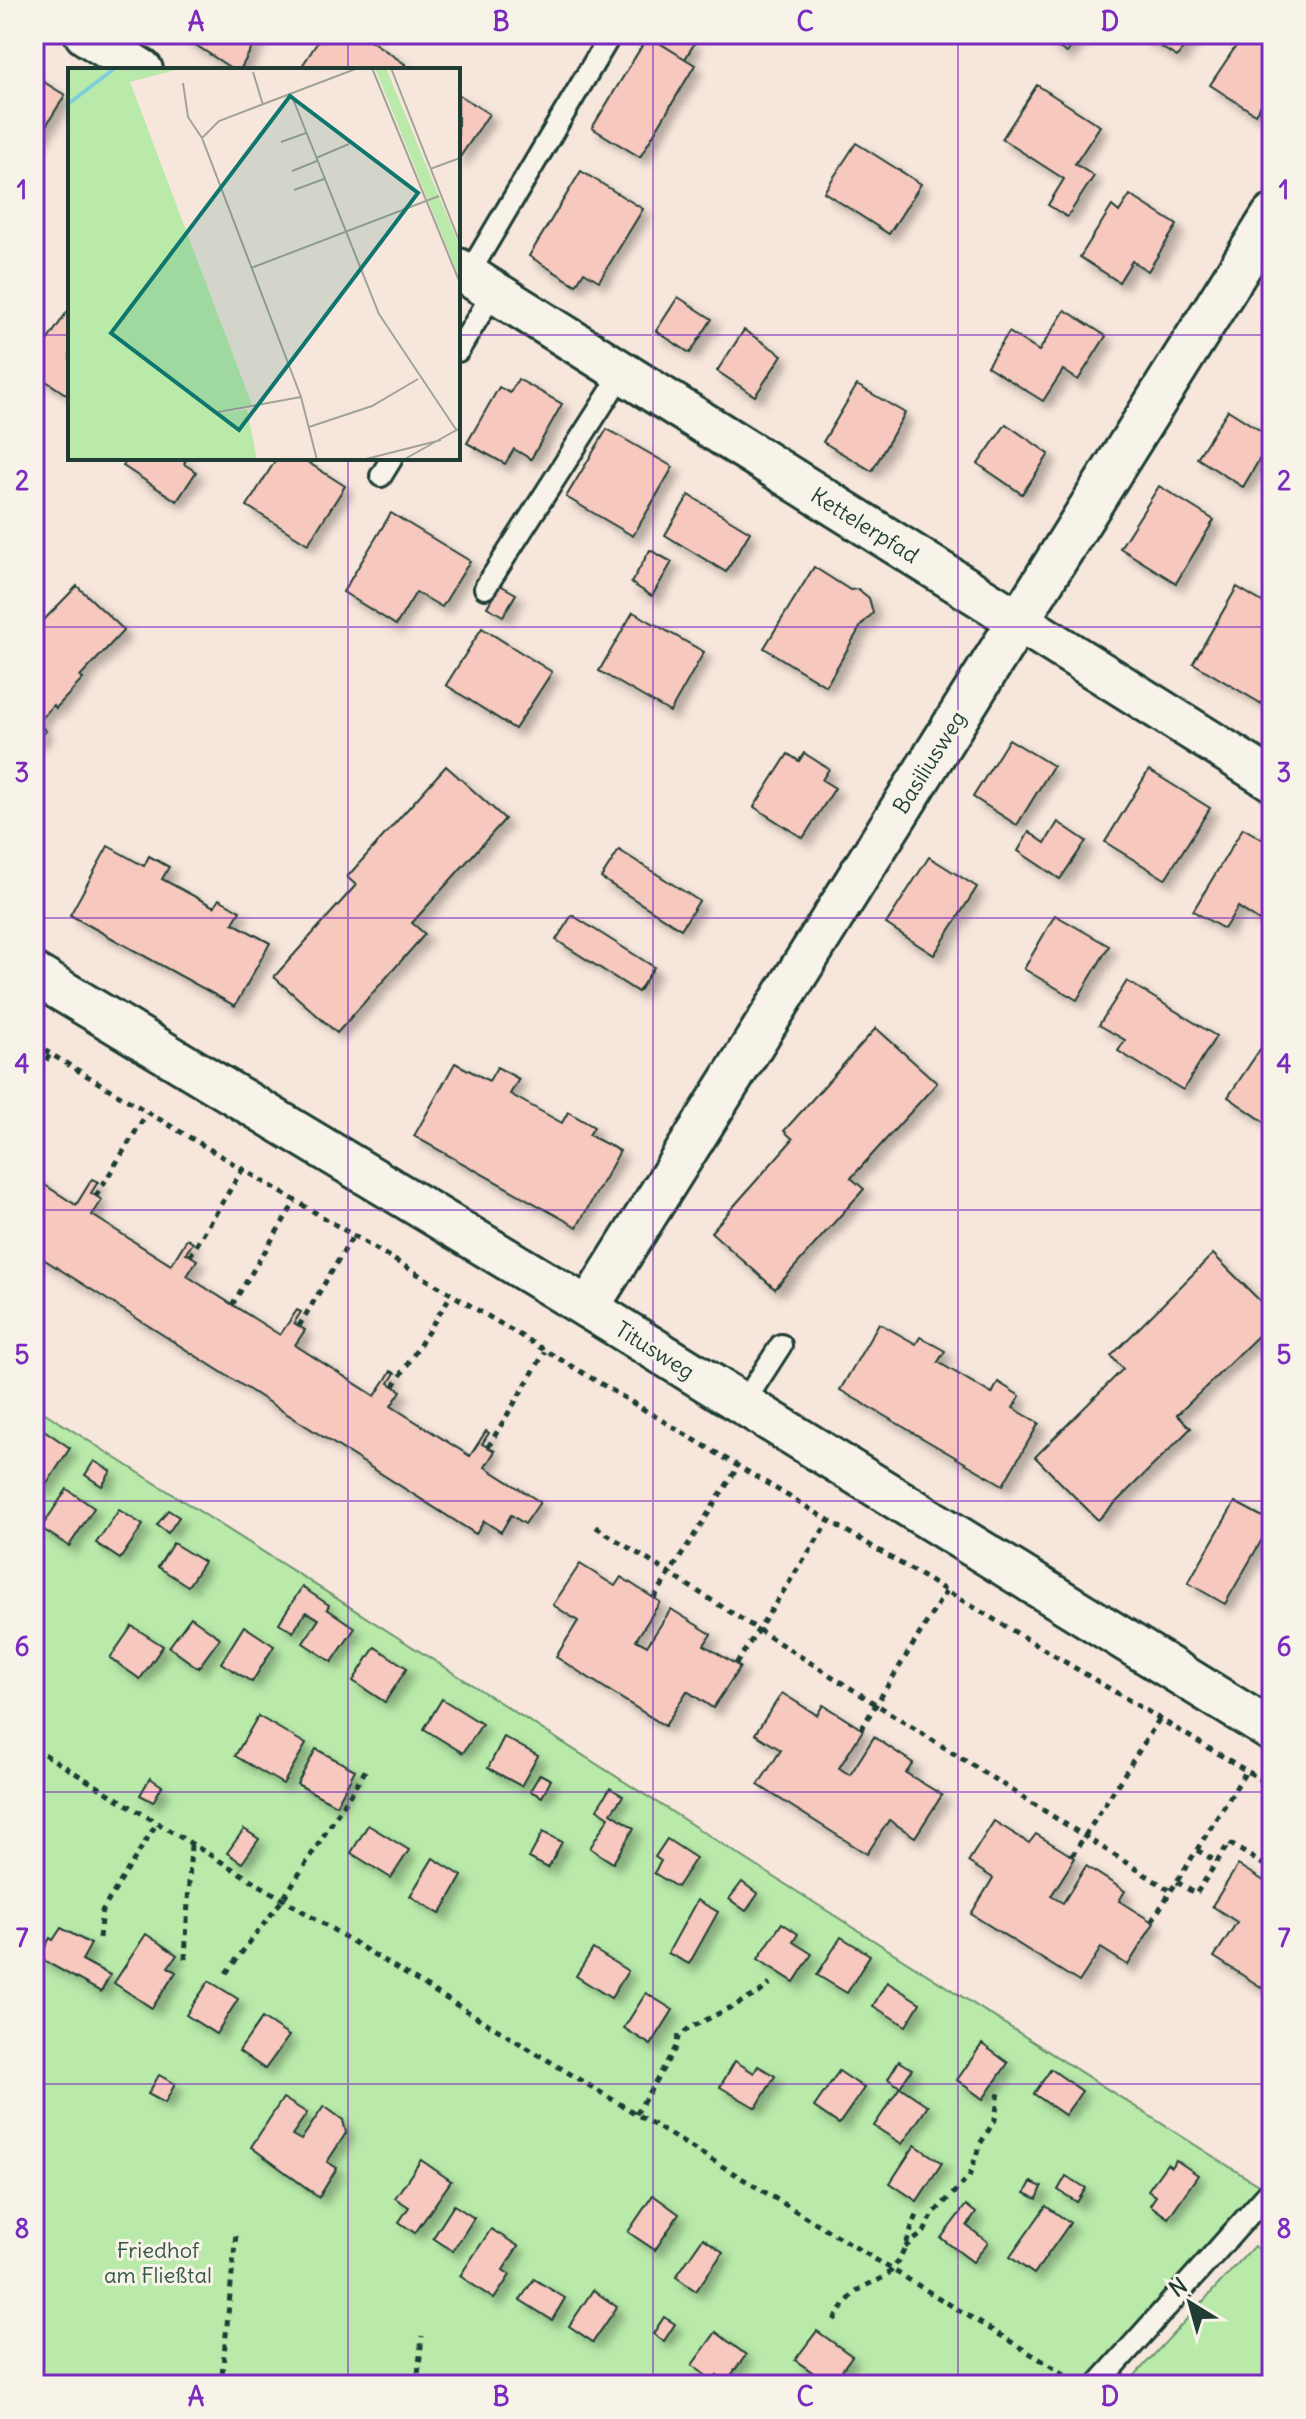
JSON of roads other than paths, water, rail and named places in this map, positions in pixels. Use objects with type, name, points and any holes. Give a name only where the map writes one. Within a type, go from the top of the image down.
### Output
[{"type":"street","points":[[85,34],[139,68]]},
{"type":"street","name":"Basiliusweg","points":[[588,1308],[1272,216]]},
{"type":"street","name":"Kettelerpfad","points":[[474,278],[1272,780]]},
{"type":"street","name":"Titusweg","points":[[34,974],[588,1308],[1272,1731]]},
{"type":"lane","points":[[460,342],[474,278],[611,34]]},
{"type":"lane","points":[[485,588],[623,372]]},
{"type":"lane","points":[[743,1404],[781,1345]]},
{"type":"lane","points":[[1097,2385],[1272,2189]]},
{"type":"park label","name":"Friedhof am Fließtal","points":[[158,2262]]}]
